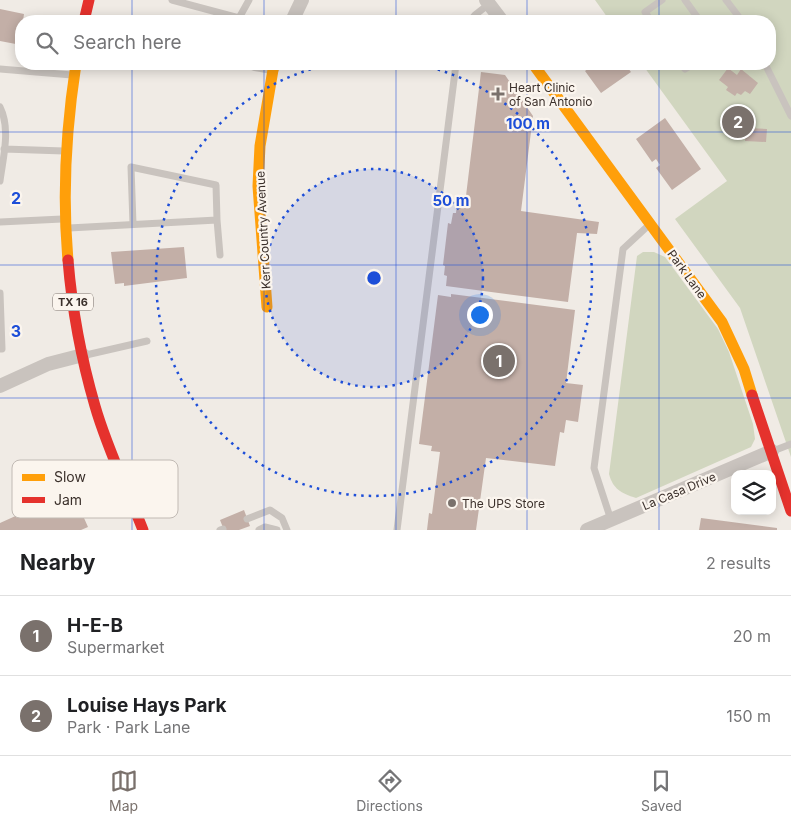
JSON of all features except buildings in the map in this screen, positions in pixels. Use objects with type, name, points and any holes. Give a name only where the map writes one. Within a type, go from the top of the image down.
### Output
[{"type":"street","points":[[85,15],[89,0]]},
{"type":"street","points":[[295,15],[302,0]]},
{"type":"street","points":[[488,2],[498,15]]},
{"type":"street","name":"TX 16","points":[[75,70],[69,105],[67,151],[66,224],[71,285],[83,355],[104,434],[115,460]]},
{"type":"street","name":"Kerr Country Avenue","points":[[267,307],[258,186],[260,146],[272,70]]},
{"type":"street","name":"Park Lane","points":[[537,70],[722,322],[744,369],[791,511]]},
{"type":"street","points":[[0,386],[48,364],[83,355]]},
{"type":"street","name":"La Casa Drive","points":[[587,530],[772,451]]},
{"type":"street","name":"TX 16","points":[[138,518],[143,530]]},
{"type":"lane","points":[[172,0],[222,15]]},
{"type":"lane","points":[[242,15],[249,0]]},
{"type":"lane","points":[[647,15],[645,12],[662,0]]},
{"type":"lane","points":[[685,0],[696,15]]},
{"type":"lane","points":[[726,0],[737,15]]},
{"type":"lane","points":[[475,15],[488,2]]},
{"type":"lane","points":[[0,69],[74,76]]},
{"type":"lane","points":[[397,530],[455,70]]},
{"type":"lane","points":[[768,70],[791,116]]},
{"type":"lane","points":[[0,107],[5,117],[0,181]]},
{"type":"lane","points":[[4,149],[67,151]]},
{"type":"lane","points":[[133,224],[131,167],[216,185],[220,255]]},
{"type":"lane","points":[[0,222],[133,224],[217,220]]},
{"type":"lane","points":[[610,520],[594,468],[623,249],[650,224]]},
{"type":"lane","points":[[0,293],[2,348],[0,349]]},
{"type":"lane","points":[[83,355],[147,341]]},
{"type":"lane","points":[[772,451],[791,444]]},
{"type":"lane","points":[[247,519],[270,510],[282,518],[287,530]]},
{"type":"lane","points":[[259,530],[265,527],[277,530]]},
{"type":"green space","points":[[595,0],[791,0],[791,457],[740,308],[675,219],[727,181],[646,70],[776,70],[776,15],[606,15]]},
{"type":"green space","points":[[643,252],[654,252],[665,257],[718,329],[729,352],[753,424],[755,439],[751,447],[636,498],[618,490],[609,474],[637,256]]},
{"type":"traffic: slow","points":[[68,260],[65,186],[75,70]]},
{"type":"traffic: slow","points":[[267,307],[258,186],[260,146],[273,70]]},
{"type":"traffic: slow","points":[[537,70],[722,322],[744,369],[752,395]]},
{"type":"traffic: jam","points":[[85,15],[89,0]]},
{"type":"traffic: jam","points":[[68,260],[72,297],[85,370],[100,422],[114,460]]},
{"type":"traffic: jam","points":[[752,395],[791,511]]},
{"type":"traffic: jam","points":[[138,518],[143,530]]},
{"type":"place","name":"Heart Clinic of San Antonio","points":[[498,94]]},
{"type":"place","name":"Louise Hays Park","points":[[738,122]]},
{"type":"place","name":"H-E-B","points":[[499,361]]},
{"type":"place","name":"The UPS Store","points":[[452,503]]}]
